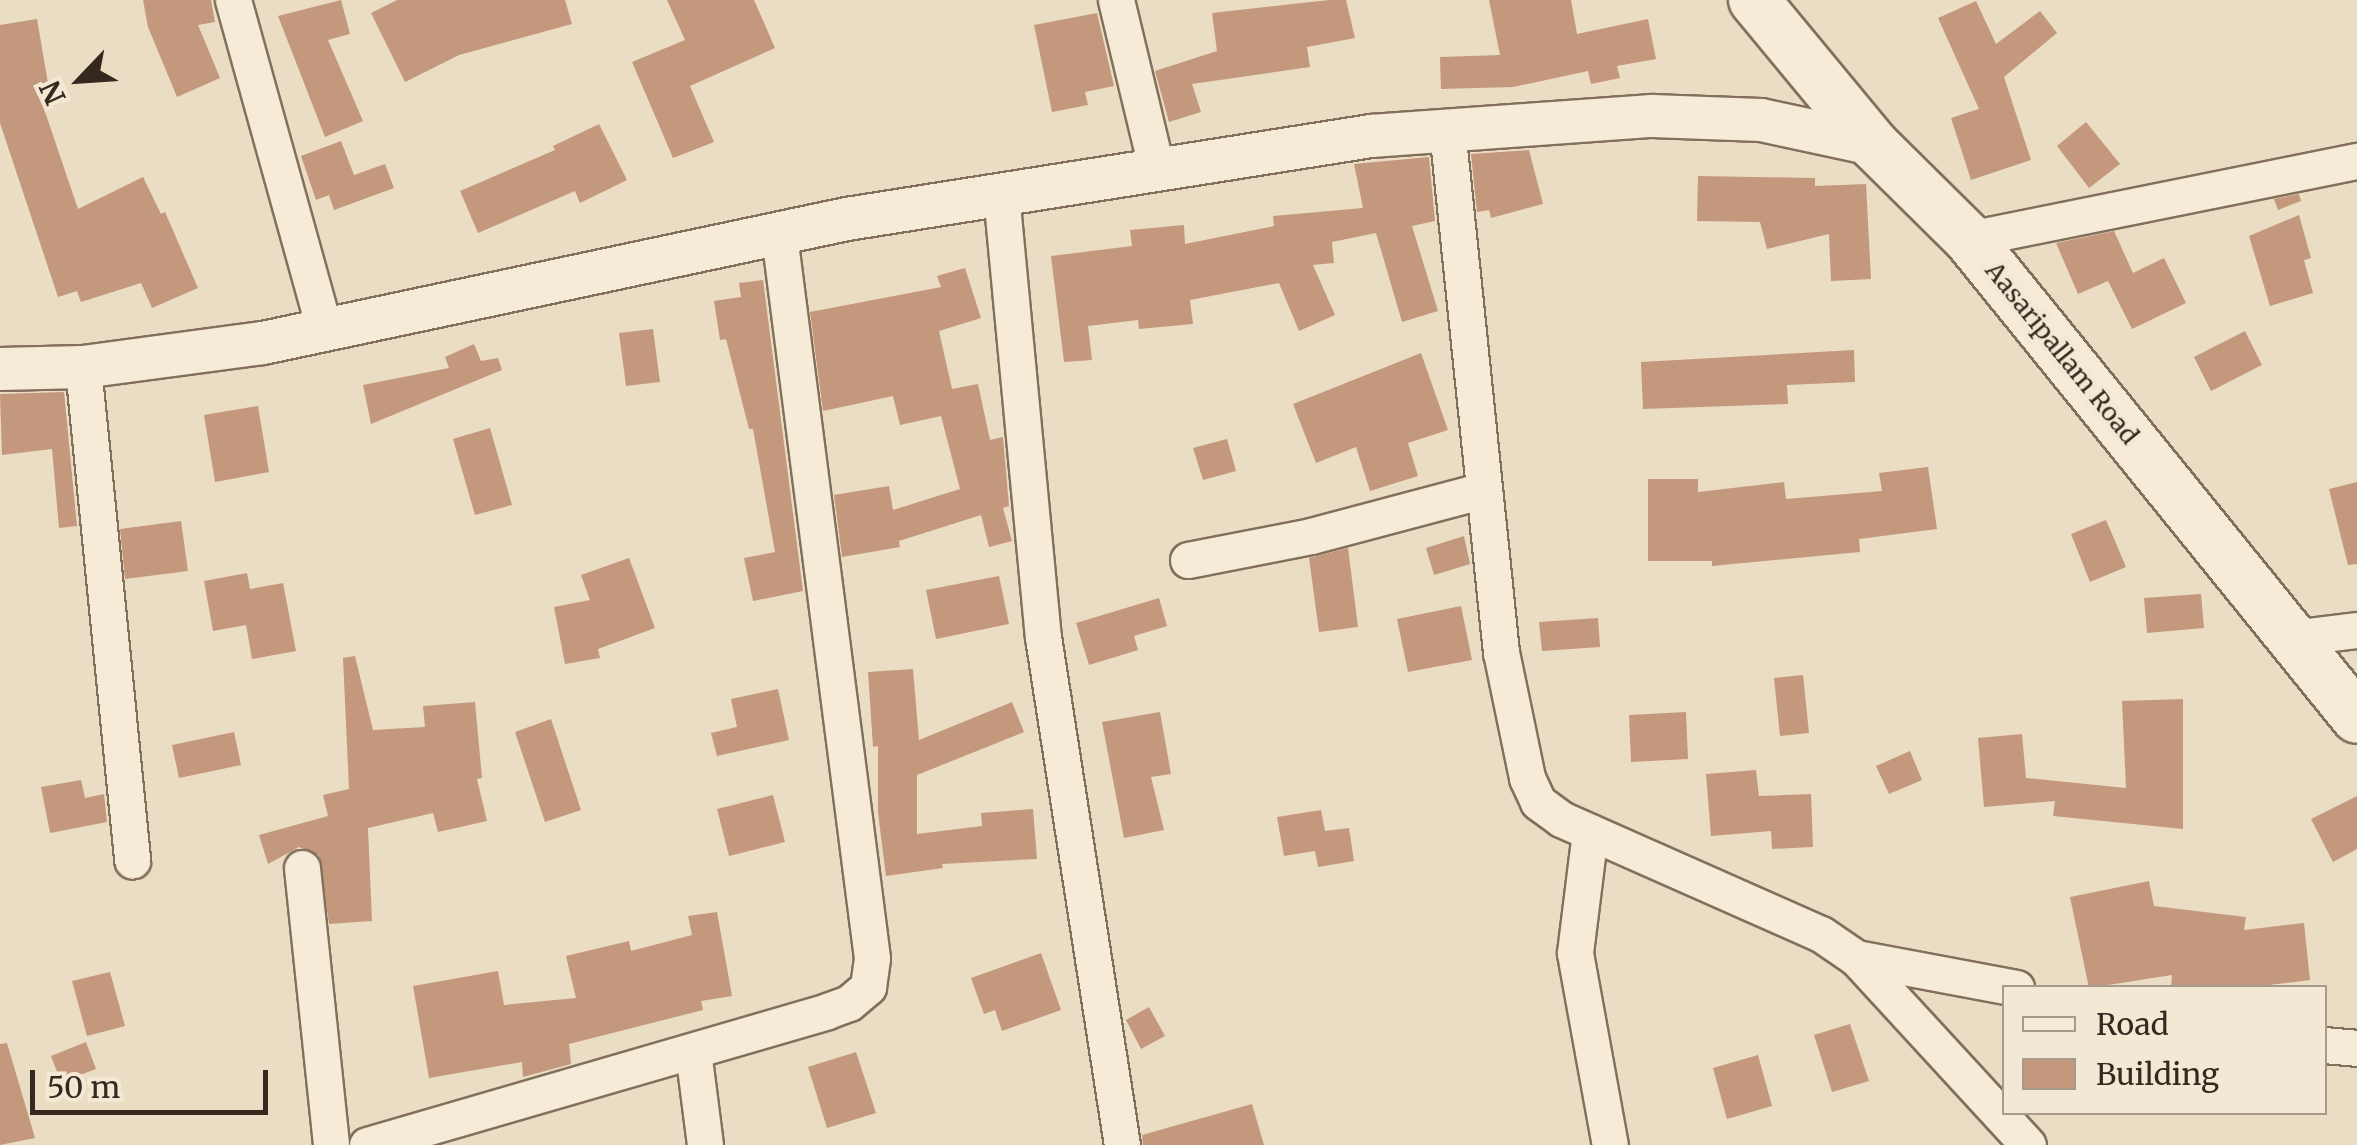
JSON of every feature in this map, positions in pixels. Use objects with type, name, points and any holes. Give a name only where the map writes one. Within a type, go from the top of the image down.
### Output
[{"type":"main road","name":"Aasaripallam Road","points":[[1754,0],[1873,144],[1970,239],[2357,718]]},
{"type":"street","points":[[234,0],[325,331]]},
{"type":"street","points":[[1116,0],[1156,167]]},
{"type":"street","points":[[0,369],[83,368],[325,331],[1001,194],[1156,167],[1446,129],[1652,116],[1761,120],[1873,144]]},
{"type":"street","points":[[1446,129],[1501,652],[1527,778],[1538,802],[1590,832],[1821,934],[1856,958],[2028,1145]]},
{"type":"street","points":[[1970,239],[2357,161]]},
{"type":"street","points":[[1001,194],[1044,637],[1122,1145]]},
{"type":"street","points":[[367,1145],[849,1004],[868,987],[872,958],[779,236]]},
{"type":"street","points":[[83,368],[132,861]]},
{"type":"street","points":[[1188,560],[1310,536],[1484,490]]},
{"type":"street","points":[[2292,638],[2357,630]]},
{"type":"street","points":[[1590,832],[1576,954],[1610,1145]]},
{"type":"street","points":[[302,868],[331,1145]]},
{"type":"street","points":[[1856,958],[2002,985]]},
{"type":"street","points":[[2327,1045],[2357,1048]]},
{"type":"street","points":[[694,1050],[705,1145]]},
{"type":"building","points":[[143,0],[211,0],[215,22],[198,25],[220,78],[177,97],[148,27]]},
{"type":"building","points":[[341,0],[350,34],[328,40],[363,121],[325,137],[278,16]]},
{"type":"building","points":[[397,0],[565,0],[572,24],[459,55],[405,82],[371,13]]},
{"type":"building","points":[[667,0],[754,0],[775,48],[690,86],[714,142],[673,158],[632,62],[685,40]]},
{"type":"building","points":[[1346,0],[1355,38],[1307,47],[1310,67],[1192,84],[1201,112],[1169,122],[1155,71],[1217,51],[1212,13]]},
{"type":"building","points":[[1489,0],[1571,0],[1577,34],[1648,19],[1656,59],[1617,66],[1620,78],[1591,84],[1588,71],[1513,87],[1441,89],[1440,57],[1500,55]]},
{"type":"building","points":[[1976,1],[1996,44],[2040,11],[2057,33],[2004,77],[2031,160],[1971,180],[1951,118],[1979,109],[1938,18]]},
{"type":"building","points":[[1097,13],[1114,86],[1085,92],[1088,105],[1052,112],[1034,25]]},
{"type":"building","points":[[37,19],[49,89],[38,91],[78,209],[143,177],[161,214],[165,212],[198,288],[152,308],[141,283],[81,302],[77,291],[58,297],[0,123],[0,25]]},
{"type":"building","points":[[2086,122],[2120,164],[2089,188],[2057,146]]},
{"type":"building","points":[[599,124],[627,180],[580,203],[575,191],[478,233],[460,191],[555,150],[553,146]]},
{"type":"building","points":[[341,141],[354,175],[385,164],[394,188],[334,210],[329,195],[316,200],[301,156]]},
{"type":"building","points":[[1529,150],[1543,204],[1491,218],[1489,210],[1477,212],[1471,154]]},
{"type":"building","points":[[1429,157],[1435,221],[1412,226],[1438,311],[1402,322],[1376,233],[1332,242],[1334,263],[1313,265],[1335,315],[1299,331],[1279,283],[1190,300],[1193,324],[1139,329],[1138,320],[1088,326],[1092,360],[1064,362],[1051,256],[1132,246],[1130,230],[1184,225],[1185,244],[1274,226],[1273,216],[1363,208],[1354,164]]},
{"type":"building","points":[[1698,176],[1815,178],[1815,186],[1866,184],[1871,279],[1831,281],[1829,234],[1767,249],[1760,222],[1697,221]]},
{"type":"building","points":[[2299,194],[2301,201],[2278,210],[2274,199]]},
{"type":"building","points":[[2299,215],[2311,258],[2304,260],[2313,293],[2270,306],[2249,236]]},
{"type":"building","points":[[2114,231],[2133,273],[2164,258],[2186,303],[2132,329],[2108,281],[2078,294],[2056,243]]},
{"type":"building","points":[[965,268],[981,318],[939,331],[952,389],[978,384],[990,440],[1003,437],[1009,506],[1003,508],[1012,541],[989,547],[981,515],[899,541],[900,547],[842,557],[834,495],[889,486],[893,510],[960,489],[941,416],[900,425],[893,396],[823,411],[810,312],[941,287],[937,276]]},
{"type":"building","points":[[763,280],[803,591],[753,601],[744,558],[775,552],[753,429],[749,429],[726,339],[720,340],[714,301],[741,297],[739,283]]},
{"type":"building","points":[[653,329],[660,382],[626,386],[619,333]]},
{"type":"building","points":[[2245,331],[2262,365],[2211,391],[2194,357]]},
{"type":"building","points":[[474,344],[481,361],[498,358],[502,370],[371,424],[363,385],[449,368],[445,357]]},
{"type":"building","points":[[1854,350],[1855,382],[1787,385],[1788,404],[1643,409],[1641,362]]},
{"type":"building","points":[[1421,353],[1448,430],[1408,443],[1418,476],[1370,491],[1356,447],[1316,463],[1293,404]]},
{"type":"building","points":[[64,392],[77,526],[59,528],[52,449],[2,455],[0,394]]},
{"type":"building","points":[[258,406],[269,472],[215,482],[204,415]]},
{"type":"building","points":[[490,428],[512,505],[475,515],[453,439]]},
{"type":"building","points":[[1227,439],[1236,471],[1203,480],[1193,448]]},
{"type":"building","points":[[1928,467],[1937,529],[1859,539],[1860,552],[1712,566],[1712,561],[1648,561],[1648,479],[1698,479],[1698,492],[1784,482],[1786,499],[1882,491],[1879,473]]},
{"type":"building","points":[[2357,482],[2357,564],[2348,565],[2329,489]]},
{"type":"building","points":[[2106,520],[2126,567],[2090,582],[2071,534]]},
{"type":"building","points":[[181,521],[188,571],[125,579],[120,529]]},
{"type":"building","points":[[1464,536],[1470,564],[1434,575],[1426,548]]},
{"type":"building","points":[[1348,548],[1358,627],[1319,632],[1309,558]]},
{"type":"building","points":[[629,558],[655,628],[598,649],[600,658],[565,664],[554,607],[590,600],[581,575]]},
{"type":"building","points":[[247,573],[250,589],[283,583],[296,651],[252,659],[246,625],[213,631],[204,581]]},
{"type":"building","points":[[999,576],[1009,624],[936,639],[926,590]]},
{"type":"building","points":[[2201,594],[2204,628],[2147,633],[2144,598]]},
{"type":"building","points":[[1159,598],[1167,626],[1134,636],[1138,650],[1089,665],[1076,623]]},
{"type":"building","points":[[1461,606],[1472,660],[1408,672],[1397,619]]},
{"type":"building","points":[[1598,618],[1600,647],[1542,651],[1539,622]]},
{"type":"building","points":[[355,656],[373,730],[425,727],[423,706],[475,702],[482,778],[477,779],[487,821],[438,832],[433,813],[368,828],[372,921],[329,924],[319,855],[299,847],[268,864],[259,835],[328,816],[323,795],[349,789],[343,658]]},
{"type":"building","points":[[913,669],[919,740],[1012,702],[1024,732],[917,775],[917,834],[982,826],[981,813],[1033,809],[1037,859],[942,864],[943,868],[886,876],[878,813],[878,746],[873,747],[868,672]]},
{"type":"building","points":[[1803,675],[1809,733],[1780,736],[1774,678]]},
{"type":"building","points":[[778,689],[789,740],[717,756],[711,733],[737,727],[731,699]]},
{"type":"building","points":[[2183,699],[2183,829],[2053,816],[2055,801],[1984,807],[1978,738],[2022,734],[2026,778],[2126,788],[2122,701]]},
{"type":"building","points":[[1160,712],[1171,774],[1151,777],[1164,830],[1124,838],[1102,722]]},
{"type":"building","points":[[1686,712],[1688,759],[1631,762],[1629,715]]},
{"type":"building","points":[[551,719],[581,810],[545,822],[515,732]]},
{"type":"building","points":[[234,732],[241,765],[179,778],[172,745]]},
{"type":"building","points":[[1910,751],[1922,780],[1889,794],[1876,766]]},
{"type":"building","points":[[1756,770],[1759,796],[1811,794],[1813,847],[1772,849],[1771,831],[1711,836],[1706,774]]},
{"type":"building","points":[[81,780],[85,798],[104,794],[107,822],[50,833],[41,787]]},
{"type":"building","points":[[773,795],[785,842],[729,856],[717,809]]},
{"type":"building","points":[[2357,796],[2357,849],[2333,862],[2311,819]]},
{"type":"building","points":[[1321,810],[1325,831],[1349,828],[1354,861],[1318,867],[1315,851],[1284,856],[1277,817]]},
{"type":"building","points":[[2149,881],[2154,906],[2246,917],[2244,930],[2304,923],[2310,980],[2269,985],[2171,985],[2172,975],[2088,985],[2070,897]]},
{"type":"building","points":[[717,912],[732,996],[701,1001],[703,1010],[569,1044],[571,1064],[523,1077],[522,1062],[429,1078],[413,986],[498,971],[504,1005],[576,998],[566,956],[629,941],[631,951],[692,935],[688,916]]},
{"type":"building","points":[[1041,953],[1061,1010],[1002,1031],[995,1010],[984,1014],[971,978]]},
{"type":"building","points":[[110,972],[125,1026],[87,1036],[72,981]]},
{"type":"building","points":[[1149,1007],[1165,1036],[1141,1049],[1126,1020]]},
{"type":"building","points":[[1850,1024],[1869,1081],[1832,1092],[1814,1035]]},
{"type":"building","points":[[86,1042],[96,1069],[61,1082],[51,1056]]},
{"type":"building","points":[[7,1043],[35,1138],[0,1145],[0,1044]]},
{"type":"building","points":[[856,1052],[876,1113],[827,1128],[808,1067]]},
{"type":"building","points":[[1758,1055],[1772,1106],[1727,1119],[1713,1068]]},
{"type":"building","points":[[1252,1104],[1264,1145],[1143,1145],[1142,1135]]}]
